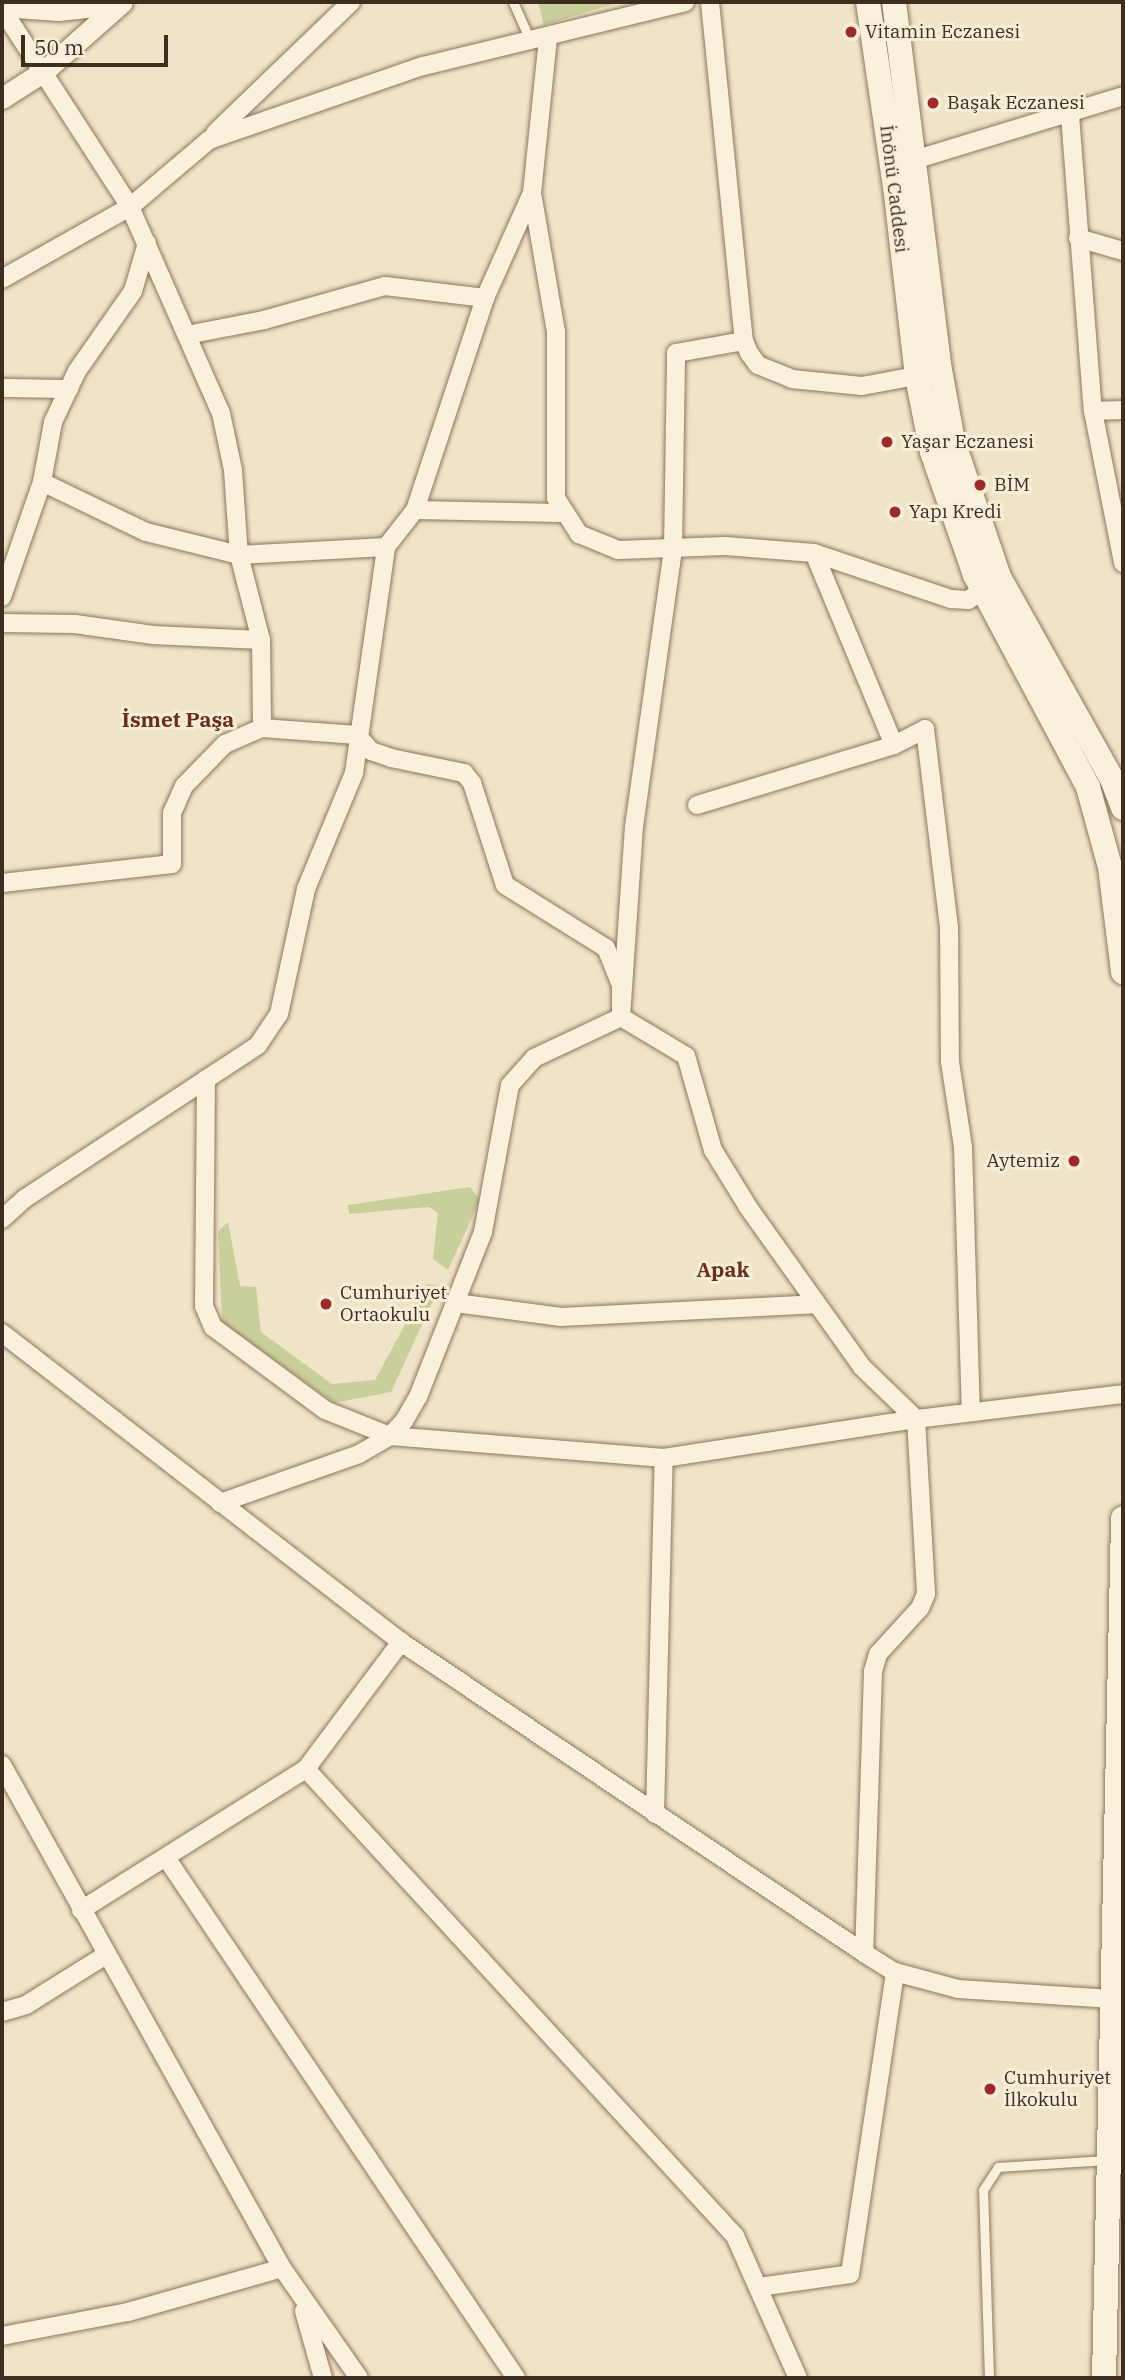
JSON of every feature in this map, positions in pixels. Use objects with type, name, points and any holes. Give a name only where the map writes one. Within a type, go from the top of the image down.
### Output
[{"type":"main road","name":"İnönü Caddesi","points":[[868,2],[895,186],[928,374]]},
{"type":"main road","name":"İnönü Caddesi","points":[[894,2],[914,160],[928,374]]},
{"type":"main road","points":[[928,374],[932,452],[1088,787],[1110,867],[1123,972]]},
{"type":"main road","points":[[992,585],[1117,777],[1123,808]]},
{"type":"main road","points":[[1104,2378],[1123,1518]]},
{"type":"street","points":[[2,279],[130,207],[209,140],[351,2]]},
{"type":"street","points":[[209,140],[422,66],[685,2]]},
{"type":"street","points":[[710,2],[744,341],[758,365],[792,379],[862,386],[928,374]]},
{"type":"street","points":[[118,4],[2,9],[130,207],[187,335],[228,437],[239,555],[261,640],[262,728]]},
{"type":"street","points":[[2,98],[44,71],[118,4]]},
{"type":"street","points":[[27,46],[37,6]]},
{"type":"street","points":[[539,38],[532,192],[556,332],[553,471],[562,513],[579,534],[599,545],[628,551],[725,546],[814,553],[951,599],[968,600],[992,585]]},
{"type":"street","points":[[914,160],[1070,115],[1123,96]]},
{"type":"street","points":[[1070,115],[1093,411],[1123,563]]},
{"type":"street","points":[[2,1219],[24,1199],[258,1045],[279,1014],[298,916],[316,860],[348,793],[386,547],[415,510],[485,298],[532,192]]},
{"type":"street","points":[[1078,238],[1123,251]]},
{"type":"street","points":[[2,597],[42,482],[46,441],[69,389],[95,342],[133,291],[147,243]]},
{"type":"street","points":[[187,335],[264,320],[385,286],[485,298]]},
{"type":"street","points":[[621,1017],[634,827],[673,550],[676,353],[744,341]]},
{"type":"street","points":[[2,388],[69,389]]},
{"type":"street","points":[[1093,411],[1123,410]]},
{"type":"street","points":[[42,482],[146,532],[239,555],[386,547]]},
{"type":"street","points":[[415,510],[562,513]]},
{"type":"street","points":[[814,553],[894,745]]},
{"type":"street","points":[[2,623],[75,624],[153,635],[261,640]]},
{"type":"street","points":[[2,883],[172,864],[172,813],[184,786],[226,744],[262,728],[357,734],[371,751],[391,758],[464,773],[472,783],[505,884],[606,948],[621,985],[621,1017]]},
{"type":"street","points":[[697,805],[894,745],[925,729],[948,926],[950,1062],[963,1147],[971,1412]]},
{"type":"street","points":[[220,1503],[359,1454],[390,1436],[418,1398],[483,1232],[510,1086],[534,1058],[621,1017]]},
{"type":"street","points":[[621,1017],[686,1056],[713,1150],[815,1304],[862,1367],[916,1419],[926,1594],[920,1608],[878,1654],[873,1671],[864,1953]]},
{"type":"street","points":[[206,1079],[205,1306],[213,1327],[325,1410],[390,1436],[664,1458],[916,1419],[1123,1394]]},
{"type":"street","points":[[456,1303],[561,1317],[815,1304]]},
{"type":"street","points":[[2,1333],[401,1642],[895,1972],[958,1989],[1112,2000]]},
{"type":"street","points":[[655,1814],[664,1458]]},
{"type":"street","points":[[81,1910],[167,1859],[306,1769],[401,1642]]},
{"type":"street","points":[[2,1765],[282,2268],[359,2378]]},
{"type":"street","points":[[306,1769],[735,2235],[798,2378]]},
{"type":"street","points":[[167,1859],[516,2378]]},
{"type":"street","points":[[2,2012],[26,2005],[106,1955]]},
{"type":"street","points":[[759,2287],[850,2274],[895,1972]]},
{"type":"street","points":[[2,2336],[128,2312],[282,2268]]},
{"type":"street","points":[[300,2297],[323,2378]]},
{"type":"lane","points":[[513,2],[539,38]]},
{"type":"lane","points":[[989,2378],[983,2190],[998,2167],[1108,2160]]},
{"type":"green space","points":[[538,2],[620,2],[544,25]]},
{"type":"green space","points":[[470,1187],[480,1200],[448,1270],[433,1259],[438,1213],[429,1207],[349,1214],[348,1205]]},
{"type":"green space","points":[[228,1222],[240,1286],[256,1287],[261,1332],[332,1384],[375,1380],[427,1284],[440,1286],[391,1392],[334,1403],[222,1322],[218,1231]]},
{"type":"place","name":"Vitamin Eczanesi","points":[[851,32]]},
{"type":"place","name":"Başak Eczanesi","points":[[933,103]]},
{"type":"place","name":"Yaşar Eczanesi","points":[[887,442]]},
{"type":"place","name":"BİM","points":[[980,485]]},
{"type":"place","name":"Yapı Kredi","points":[[895,512]]},
{"type":"place","name":"Aytemiz","points":[[1074,1161]]},
{"type":"place","name":"Cumhuriyet Ortaokulu","points":[[326,1304]]},
{"type":"place","name":"Cumhuriyet İlkokulu","points":[[990,2089]]},
{"type":"district","name":"İsmet Paşa","points":[[178,719]]},
{"type":"district","name":"Apak","points":[[723,1269]]}]
